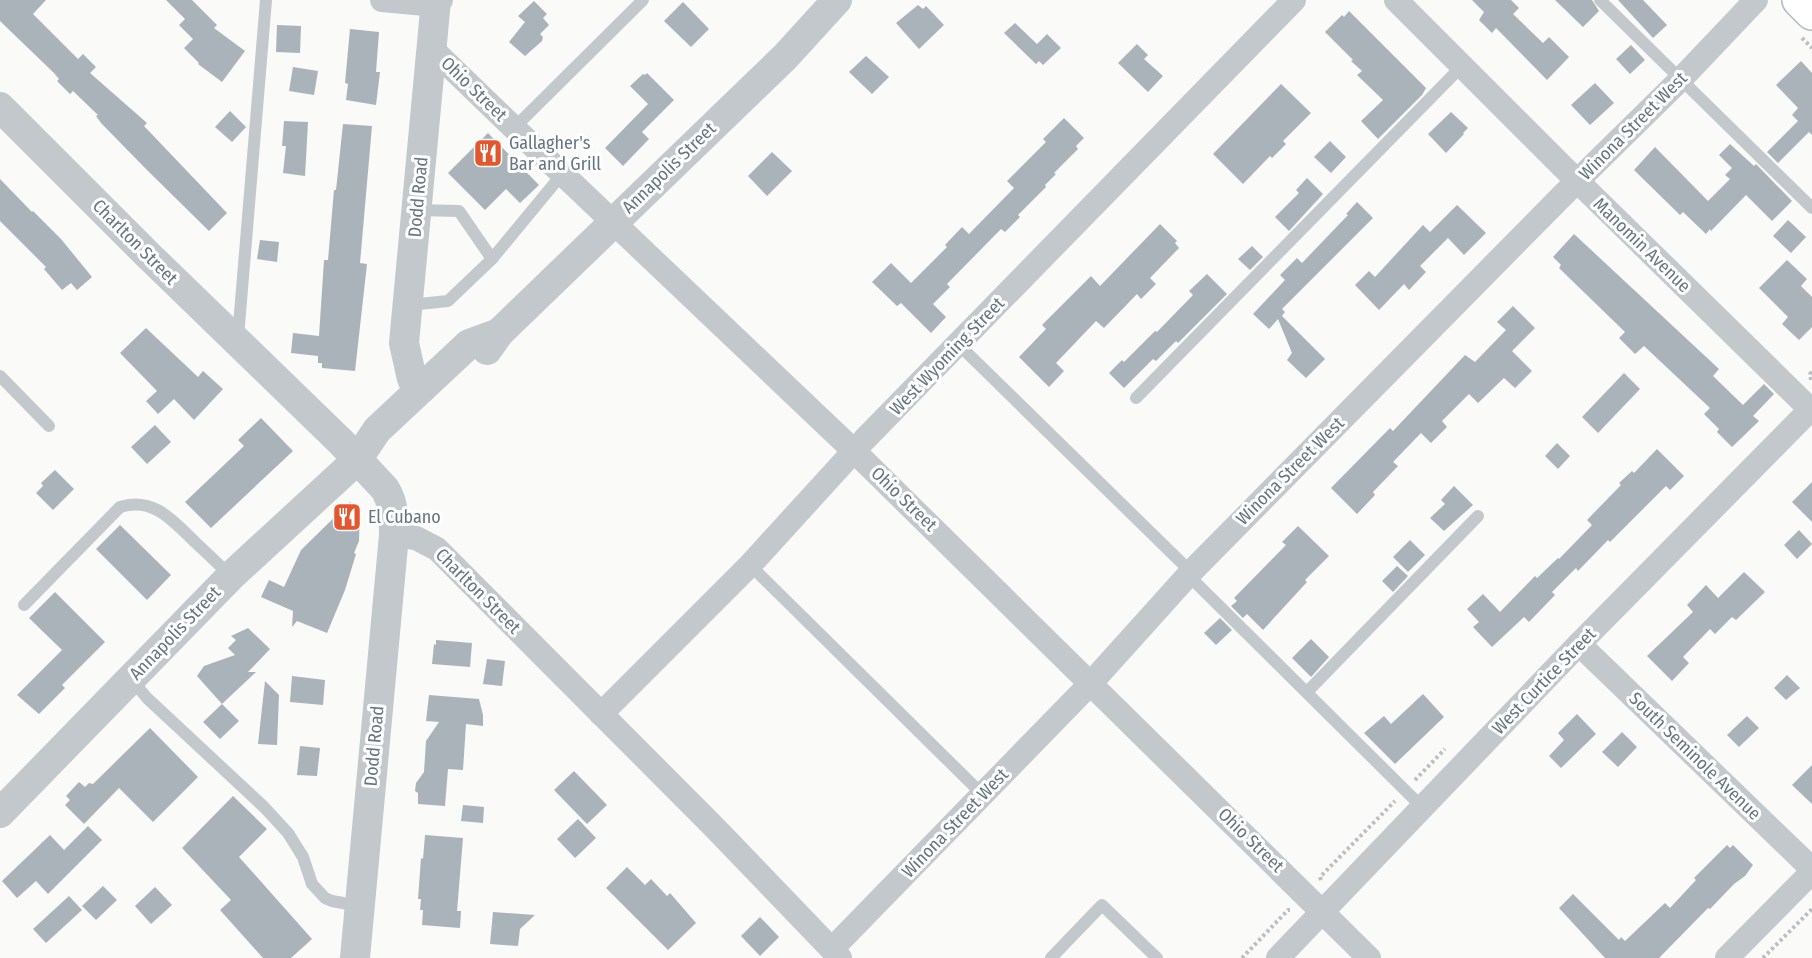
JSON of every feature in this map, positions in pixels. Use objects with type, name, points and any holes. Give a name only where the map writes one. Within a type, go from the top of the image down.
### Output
[{"type":"main road","points":[[1799,0],[1812,13]]},
{"type":"street","points":[[382,0],[438,2]]},
{"type":"street","name":"Annapolis Street","points":[[357,460],[399,437],[481,359],[499,333],[785,57],[837,0]]},
{"type":"street","name":"West Wyoming Street","points":[[601,714],[750,564],[854,451],[1294,0]]},
{"type":"street","name":"Manomin Avenue","points":[[1396,0],[1577,181],[1811,409]]},
{"type":"street","name":"Winona Street West","points":[[836,954],[983,795],[1091,683],[1190,574],[1577,181],[1681,80],[1756,0]]},
{"type":"street","name":"Dodd Road","points":[[422,388],[412,379],[404,344],[431,48],[438,2]]},
{"type":"street","name":"Ohio Street","points":[[431,48],[854,451],[1324,911],[1369,958]]},
{"type":"street","name":"Charlton Street","points":[[0,107],[385,489],[390,496],[394,510],[394,535],[416,538],[437,549],[716,829],[836,954]]},
{"type":"street","name":"Annapolis Street","points":[[0,813],[231,576],[357,460],[377,430],[468,344],[499,333]]},
{"type":"street","name":"West Curtice Street","points":[[1278,958],[1579,644],[1811,409]]},
{"type":"street","name":"Dodd Road","points":[[355,958],[394,535]]},
{"type":"street","name":"South Seminole Avenue","points":[[1579,644],[1812,870]]},
{"type":"street","points":[[1727,958],[1812,870]]},
{"type":"lane","points":[[237,342],[266,0]]},
{"type":"lane","points":[[514,129],[643,0]]},
{"type":"lane","points":[[1600,0],[1812,208]]},
{"type":"lane","points":[[1136,398],[1463,65]]},
{"type":"lane","points":[[407,305],[448,301],[492,260],[563,173]]},
{"type":"lane","points":[[416,210],[459,211],[492,260]]},
{"type":"lane","points":[[958,344],[1423,808]]},
{"type":"lane","points":[[0,376],[49,426]]},
{"type":"lane","points":[[24,605],[120,507],[130,504],[152,507],[167,514],[231,576]]},
{"type":"lane","points":[[1306,692],[1478,516]]},
{"type":"lane","points":[[750,564],[983,795]]},
{"type":"lane","points":[[131,679],[147,698],[264,807],[288,833],[303,857],[312,884],[325,898],[359,906]]},
{"type":"lane","points":[[1051,958],[1102,905],[1157,958]]},
{"type":"path","points":[[1811,380],[1812,372]]},
{"type":"path","points":[[1763,958],[1812,909]]},
{"type":"path","points":[[1242,958],[1288,910],[1294,912]]},
{"type":"building","points":[[0,0],[46,0],[33,14],[78,59],[83,54],[96,67],[90,73],[147,123],[144,126],[227,213],[209,231],[101,123],[96,116],[98,115],[73,91],[70,94],[57,81],[59,79],[54,73],[0,21]]},
{"type":"building","points":[[166,0],[192,0],[217,25],[214,28],[245,51],[222,82],[198,64],[184,48],[193,39],[179,25],[185,19]]},
{"type":"building","points":[[1472,0],[1511,0],[1519,8],[1513,14],[1543,43],[1549,37],[1569,57],[1547,80],[1496,28],[1492,33],[1479,20],[1484,12]]},
{"type":"building","points":[[1555,0],[1592,0],[1599,11],[1583,27]]},
{"type":"building","points":[[1618,0],[1643,0],[1667,25],[1653,38]]},
{"type":"building","points":[[534,1],[547,14],[543,18],[549,25],[540,34],[543,37],[542,41],[525,56],[509,42],[525,22],[518,16]]},
{"type":"building","points":[[683,2],[709,29],[691,47],[664,21]]},
{"type":"building","points":[[918,5],[923,9],[926,6],[944,25],[919,49],[896,23]]},
{"type":"building","points":[[1349,11],[1426,88],[1422,95],[1378,139],[1361,121],[1383,100],[1357,75],[1362,71],[1325,32]]},
{"type":"building","points":[[1015,23],[1037,44],[1047,34],[1061,48],[1043,65],[1039,61],[1036,64],[1004,33]]},
{"type":"building","points":[[277,25],[301,26],[300,53],[276,52]]},
{"type":"building","points":[[350,29],[379,32],[376,72],[380,72],[376,105],[346,100],[348,84],[345,83]]},
{"type":"building","points":[[1137,44],[1148,55],[1144,59],[1163,76],[1148,92],[1118,63]]},
{"type":"building","points":[[1631,45],[1645,60],[1630,74],[1616,59]]},
{"type":"building","points":[[866,56],[889,77],[872,94],[849,72]]},
{"type":"building","points":[[1801,61],[1812,73],[1812,135],[1809,132],[1778,163],[1767,152],[1798,121],[1792,115],[1798,108],[1776,85]]},
{"type":"building","points":[[293,67],[318,71],[314,95],[289,91]]},
{"type":"building","points":[[647,73],[674,100],[642,132],[649,139],[623,166],[605,148],[648,104],[630,86]]},
{"type":"building","points":[[1595,83],[1614,103],[1590,125],[1571,105]]},
{"type":"building","points":[[1281,84],[1311,113],[1283,141],[1286,144],[1272,158],[1270,156],[1243,184],[1213,154]]},
{"type":"building","points":[[230,111],[246,127],[232,142],[215,127]]},
{"type":"building","points":[[1451,112],[1468,128],[1446,153],[1428,134]]},
{"type":"building","points":[[1064,118],[1084,138],[1076,146],[1078,149],[1054,173],[1056,174],[1045,185],[1046,187],[1018,215],[1020,217],[1005,232],[1001,229],[947,284],[950,287],[933,304],[946,317],[931,333],[901,303],[897,306],[872,282],[891,263],[911,283],[947,247],[945,245],[962,227],[969,234],[1014,188],[1007,181],[1046,142],[1043,139]]},
{"type":"building","points":[[284,121],[308,122],[305,176],[283,173],[286,146],[282,146]]},
{"type":"building","points":[[343,124],[372,126],[360,263],[367,264],[355,371],[322,368],[322,363],[318,363],[318,356],[291,353],[293,333],[319,336],[324,260],[328,260]]},
{"type":"building","name":"Gallagher's Bar and Grill","points":[[488,133],[539,185],[520,203],[506,189],[485,210],[448,173]]},
{"type":"building","points":[[1330,141],[1346,157],[1331,173],[1314,157]]},
{"type":"building","points":[[1730,144],[1754,166],[1756,164],[1792,201],[1772,221],[1746,195],[1706,234],[1683,212],[1680,215],[1634,170],[1655,147],[1708,201],[1730,179],[1725,175],[1732,168],[1719,155]]},
{"type":"building","points":[[772,152],[792,171],[767,196],[748,176]]},
{"type":"building","points":[[1307,178],[1323,194],[1289,231],[1275,217],[1299,193],[1296,190]]},
{"type":"building","points":[[0,179],[61,239],[92,277],[77,290],[71,283],[62,290],[44,269],[46,267],[0,221]]},
{"type":"building","points":[[1357,202],[1373,218],[1282,309],[1285,312],[1282,316],[1325,359],[1306,378],[1287,360],[1292,353],[1278,319],[1269,329],[1253,314],[1285,280],[1280,275],[1297,258],[1302,263],[1348,215],[1346,214]]},
{"type":"building","points":[[1457,205],[1486,233],[1464,255],[1448,238],[1420,266],[1426,272],[1409,290],[1404,284],[1379,310],[1355,285],[1369,271],[1375,277],[1423,225],[1430,232]]},
{"type":"building","points":[[1788,220],[1806,237],[1791,253],[1773,236]]},
{"type":"building","points":[[1160,224],[1177,241],[1175,243],[1179,248],[1150,278],[1156,284],[1141,299],[1137,294],[1104,328],[1096,321],[1056,363],[1064,371],[1049,387],[1019,357],[1046,329],[1042,325],[1091,276],[1100,286]]},
{"type":"building","points":[[1574,234],[1719,369],[1713,376],[1743,405],[1764,384],[1774,394],[1753,416],[1759,421],[1732,447],[1704,414],[1710,408],[1644,346],[1635,354],[1619,338],[1625,332],[1559,268],[1561,265],[1553,257]]},
{"type":"building","points":[[260,240],[279,242],[277,262],[257,259]]},
{"type":"building","points":[[1252,246],[1263,257],[1250,270],[1238,259]]},
{"type":"building","points":[[1787,260],[1807,279],[1801,286],[1812,297],[1812,327],[1799,340],[1782,324],[1788,317],[1759,288]]},
{"type":"building","points":[[1207,274],[1227,294],[1178,343],[1176,341],[1156,361],[1153,359],[1124,388],[1109,373],[1122,360],[1124,362],[1155,331],[1157,332],[1193,295],[1189,291]]},
{"type":"building","points":[[1513,306],[1535,328],[1512,351],[1532,371],[1515,388],[1504,378],[1478,403],[1469,394],[1442,421],[1447,427],[1431,443],[1421,433],[1393,462],[1398,466],[1373,492],[1375,495],[1357,514],[1331,488],[1390,428],[1393,431],[1465,355],[1475,362],[1506,330],[1497,322]]},
{"type":"building","points":[[146,328],[198,377],[203,371],[223,389],[194,420],[174,399],[158,414],[146,401],[157,391],[120,353]]},
{"type":"building","points":[[1624,373],[1640,389],[1598,433],[1582,417]]},
{"type":"building","points":[[261,418],[293,451],[211,528],[185,502],[244,446],[238,440]]},
{"type":"building","points":[[155,425],[171,442],[147,464],[131,447]]},
{"type":"building","points":[[1557,443],[1570,456],[1558,469],[1545,456]]},
{"type":"building","points":[[1657,449],[1684,476],[1670,490],[1666,486],[1610,542],[1608,540],[1578,571],[1576,568],[1552,592],[1555,595],[1529,622],[1524,617],[1492,647],[1473,627],[1479,622],[1467,609],[1483,594],[1500,612],[1535,576],[1537,578],[1559,559],[1592,525],[1587,520],[1621,485],[1619,483],[1632,471],[1634,473]]},
{"type":"building","points":[[55,470],[74,489],[53,510],[36,493],[43,486],[41,483]]},
{"type":"building","points":[[1812,482],[1812,522],[1792,502]]},
{"type":"building","points":[[1454,486],[1473,505],[1444,531],[1430,518],[1445,504],[1441,500]]},
{"type":"building","points":[[350,502],[360,508],[359,541],[345,590],[327,633],[297,621],[292,627],[293,611],[261,597],[269,580],[284,587],[301,550]]},
{"type":"building","points":[[120,525],[171,575],[147,600],[96,549]]},
{"type":"building","points":[[1298,526],[1329,556],[1305,580],[1307,582],[1263,630],[1247,614],[1243,618],[1231,606],[1237,601],[1234,598],[1286,545],[1282,542]]},
{"type":"building","points":[[1799,530],[1812,544],[1797,559],[1784,545]]},
{"type":"building","points":[[1410,540],[1425,555],[1408,572],[1393,557]]},
{"type":"building","points":[[1397,566],[1408,576],[1393,592],[1382,581]]},
{"type":"building","points":[[1744,572],[1765,592],[1736,620],[1732,617],[1715,634],[1710,629],[1683,657],[1689,663],[1672,681],[1647,656],[1693,612],[1687,605],[1706,585],[1718,598]]},
{"type":"building","points":[[55,592],[105,642],[62,685],[65,688],[39,714],[17,695],[62,650],[29,618]]},
{"type":"building","points":[[1220,618],[1232,630],[1216,645],[1204,633]]},
{"type":"building","points":[[248,628],[270,649],[248,672],[256,672],[222,704],[197,676],[204,666],[235,655],[228,648],[236,640],[231,636]]},
{"type":"building","points":[[1311,639],[1329,657],[1311,677],[1292,658]]},
{"type":"building","points":[[436,640],[472,643],[470,667],[432,664]]},
{"type":"building","points":[[487,659],[505,661],[502,686],[483,684]]},
{"type":"building","points":[[1787,675],[1800,688],[1786,700],[1774,688]]},
{"type":"building","points":[[292,676],[325,680],[323,705],[290,702]]},
{"type":"building","points":[[265,681],[279,695],[277,745],[258,744]]},
{"type":"building","points":[[1423,694],[1444,717],[1395,764],[1364,733],[1384,716],[1391,724]]},
{"type":"building","points":[[429,695],[479,699],[483,715],[483,726],[466,724],[463,770],[448,769],[445,806],[418,804],[418,793],[415,791],[416,783],[424,772],[426,741],[439,722],[426,721]]},
{"type":"building","points":[[222,704],[239,721],[220,739],[203,722]]},
{"type":"building","points":[[1577,714],[1596,734],[1561,768],[1549,756],[1564,740],[1558,733]]},
{"type":"building","points":[[1747,716],[1759,728],[1739,747],[1727,735]]},
{"type":"building","points":[[150,728],[198,777],[153,822],[119,788],[84,824],[65,805],[70,800],[66,796],[79,782],[85,787],[89,783],[93,784]]},
{"type":"building","points":[[1622,732],[1637,747],[1618,767],[1602,752]]},
{"type":"building","points":[[300,746],[320,748],[317,776],[297,775]]},
{"type":"building","points":[[1812,765],[1812,804],[1792,785]]},
{"type":"building","points":[[574,771],[607,805],[587,824],[554,790]]},
{"type":"building","points":[[233,796],[267,829],[239,857],[312,939],[291,958],[263,958],[220,910],[231,900],[182,848]]},
{"type":"building","points":[[463,805],[484,807],[483,823],[461,821]]},
{"type":"building","points":[[578,819],[596,838],[575,858],[557,839]]},
{"type":"building","points":[[88,826],[102,840],[48,894],[36,881],[17,898],[2,881],[50,835],[64,850]]},
{"type":"building","points":[[425,835],[463,838],[457,911],[461,911],[460,928],[422,925],[423,910],[420,910],[421,899],[418,899]]},
{"type":"building","points":[[1727,845],[1730,848],[1733,845],[1753,865],[1745,876],[1710,909],[1708,908],[1659,958],[1605,958],[1559,908],[1573,894],[1619,940],[1621,937],[1625,941],[1665,903],[1670,908],[1696,880],[1694,878]]},
{"type":"building","points":[[627,867],[645,885],[651,879],[667,896],[670,893],[696,923],[668,950],[606,888]]},
{"type":"building","points":[[103,886],[117,900],[96,920],[82,906]]},
{"type":"building","points":[[155,887],[172,905],[151,924],[135,906]]},
{"type":"building","points":[[69,896],[82,910],[46,943],[33,929]]},
{"type":"building","points":[[493,912],[535,915],[520,929],[518,946],[490,944]]},
{"type":"building","points":[[760,917],[779,937],[760,956],[741,936]]},
{"type":"place","name":"Gallagher's Bar and Grill","points":[[488,153]]},
{"type":"place","name":"El Cubano","points":[[347,517]]}]
